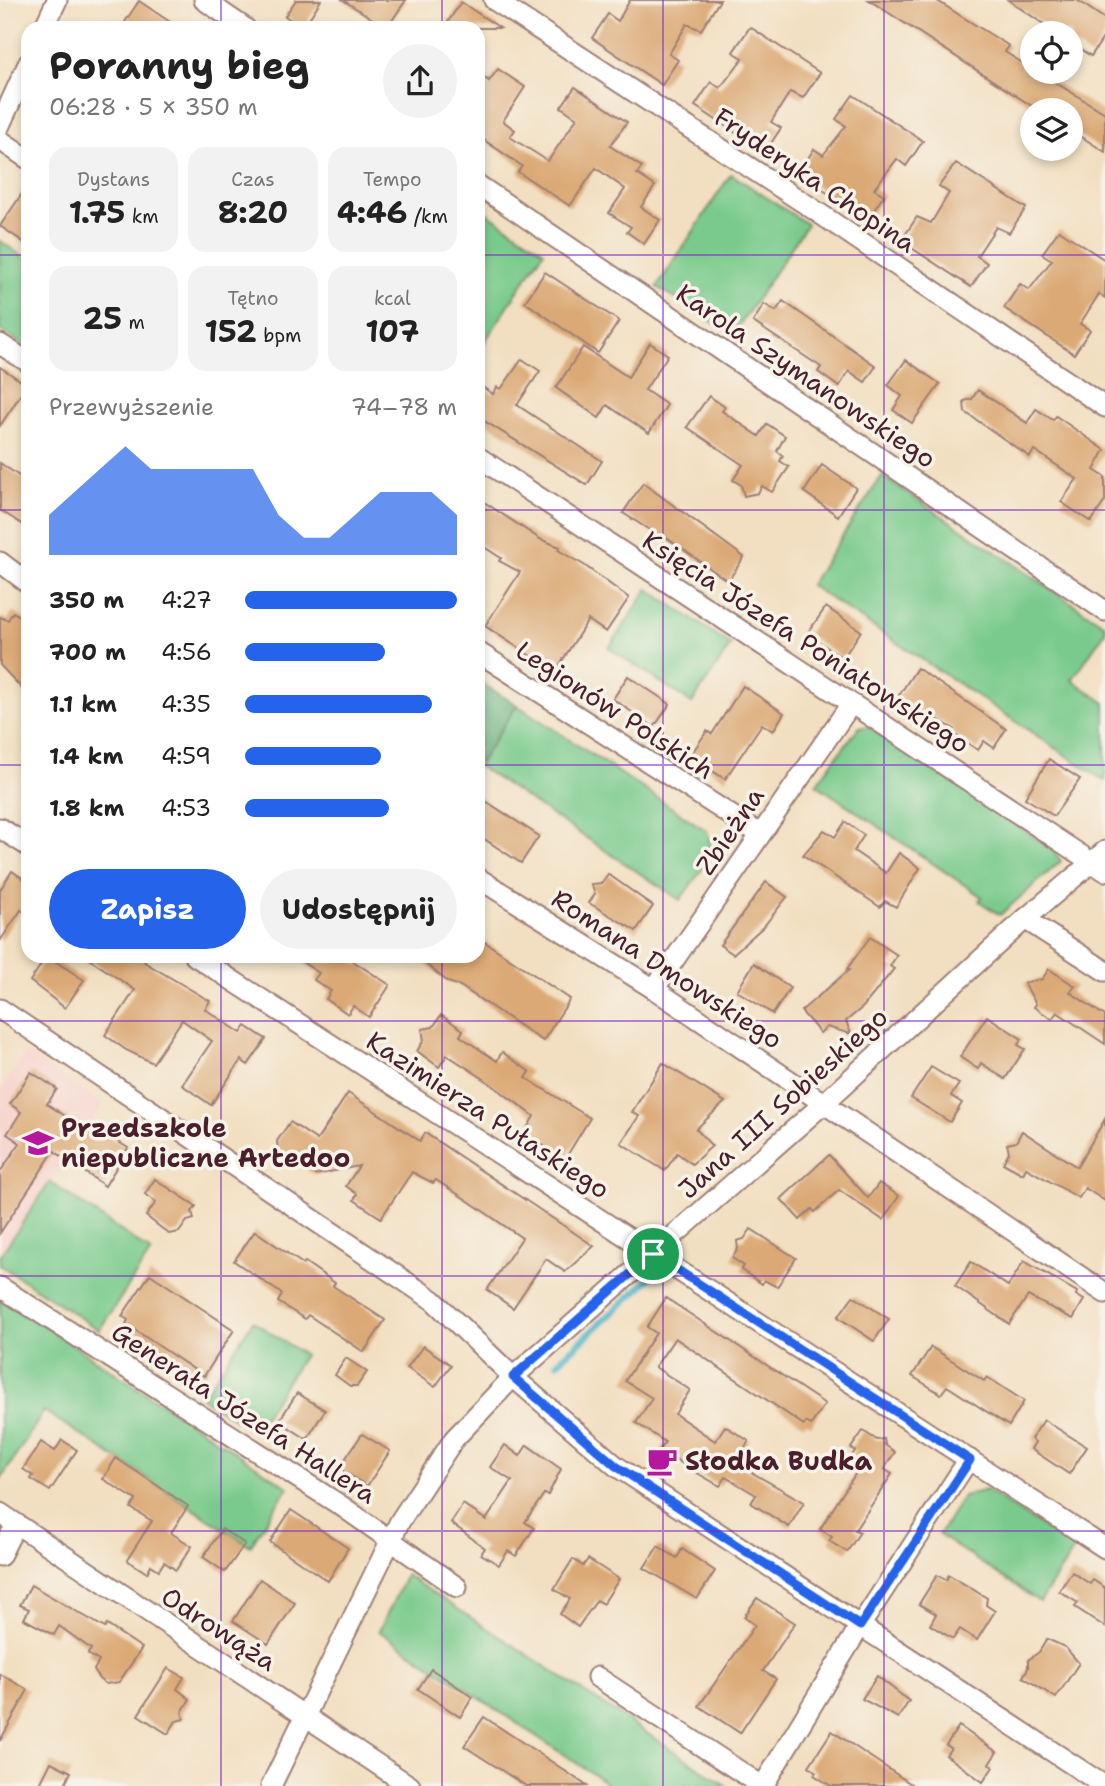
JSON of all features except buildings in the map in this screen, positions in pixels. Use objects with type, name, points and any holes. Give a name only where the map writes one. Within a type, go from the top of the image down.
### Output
[{"type":"street","points":[[47,21],[57,0]]},
{"type":"street","points":[[204,0],[235,21]]},
{"type":"street","name":"Fryderyka Chopina","points":[[494,0],[807,205],[1105,407]]},
{"type":"street","points":[[0,125],[21,79]]},
{"type":"street","points":[[0,140],[21,154]]},
{"type":"street","name":"Karola Szymanowskiego","points":[[485,191],[1105,611]]},
{"type":"street","points":[[0,344],[21,358]]},
{"type":"street","name":"Księcia Józefa Poniatowskiego","points":[[485,462],[851,704],[1101,862]]},
{"type":"street","points":[[0,562],[21,578]]},
{"type":"street","name":"Legionów Polskich","points":[[485,657],[760,834]]},
{"type":"street","name":"Zbieżna","points":[[654,989],[851,704]]},
{"type":"street","points":[[0,828],[21,842]]},
{"type":"street","name":"Jana III Sobieskiego","points":[[271,1786],[390,1540],[454,1439],[513,1377],[822,1105],[1025,919],[1101,862]]},
{"type":"street","name":"Romana Dmowskiego","points":[[485,882],[654,989],[822,1105],[1105,1293]]},
{"type":"street","points":[[1025,919],[1105,971]]},
{"type":"street","name":"Kazimierza Pułaskiego","points":[[206,963],[1105,1548]]},
{"type":"street","points":[[0,1009],[433,1300],[513,1377],[616,1466],[1104,1786]]},
{"type":"street","name":"Generała Józefa Hallera","points":[[0,1287],[343,1507],[457,1587]]},
{"type":"street","points":[[597,1677],[762,1786],[860,1626],[970,1460]]},
{"type":"street","points":[[0,1556],[8,1518]]},
{"type":"street","name":"Odrowąża","points":[[8,1518],[411,1786]]},
{"type":"shaded area","name":"Przedszkole niepubliczne Artedoo","points":[[25,1052],[103,1104],[0,1256],[0,1092]]},
{"type":"green space","points":[[731,174],[807,224],[733,335],[657,287]]},
{"type":"green space","points":[[485,212],[544,251],[485,341]]},
{"type":"green space","points":[[0,241],[21,255],[21,344],[0,330]]},
{"type":"green space","points":[[882,476],[1105,625],[1105,632],[1072,680],[1105,703],[1105,781],[810,585]]},
{"type":"green space","points":[[648,589],[731,645],[692,703],[609,648]]},
{"type":"green space","points":[[485,685],[517,705],[485,754]]},
{"type":"green space","points":[[517,705],[707,831],[713,854],[680,900],[485,771],[485,755]]},
{"type":"green space","points":[[859,727],[869,727],[1052,849],[1061,861],[1000,915],[979,901],[982,897],[816,784]]},
{"type":"green space","points":[[50,1182],[151,1252],[99,1330],[0,1265],[0,1256]]},
{"type":"green space","points":[[0,1297],[288,1487],[250,1546],[44,1411],[0,1481]]},
{"type":"green space","points":[[253,1321],[304,1355],[254,1432],[202,1398]]},
{"type":"green space","points":[[986,1490],[1075,1548],[1040,1602],[939,1535],[963,1496]]},
{"type":"green space","points":[[406,1575],[727,1786],[611,1786],[379,1631]]},
{"type":"waterway","points":[[557,1363],[649,1279]]},
{"type":"place","name":"Przedszkole niepubliczne Artedoo","points":[[38,1143]]},
{"type":"place","name":"Słodka Budka","points":[[662,1461]]},
{"type":"route","points":[[653,1254],[970,1460],[860,1626],[616,1466],[513,1377],[653,1254]]}]
